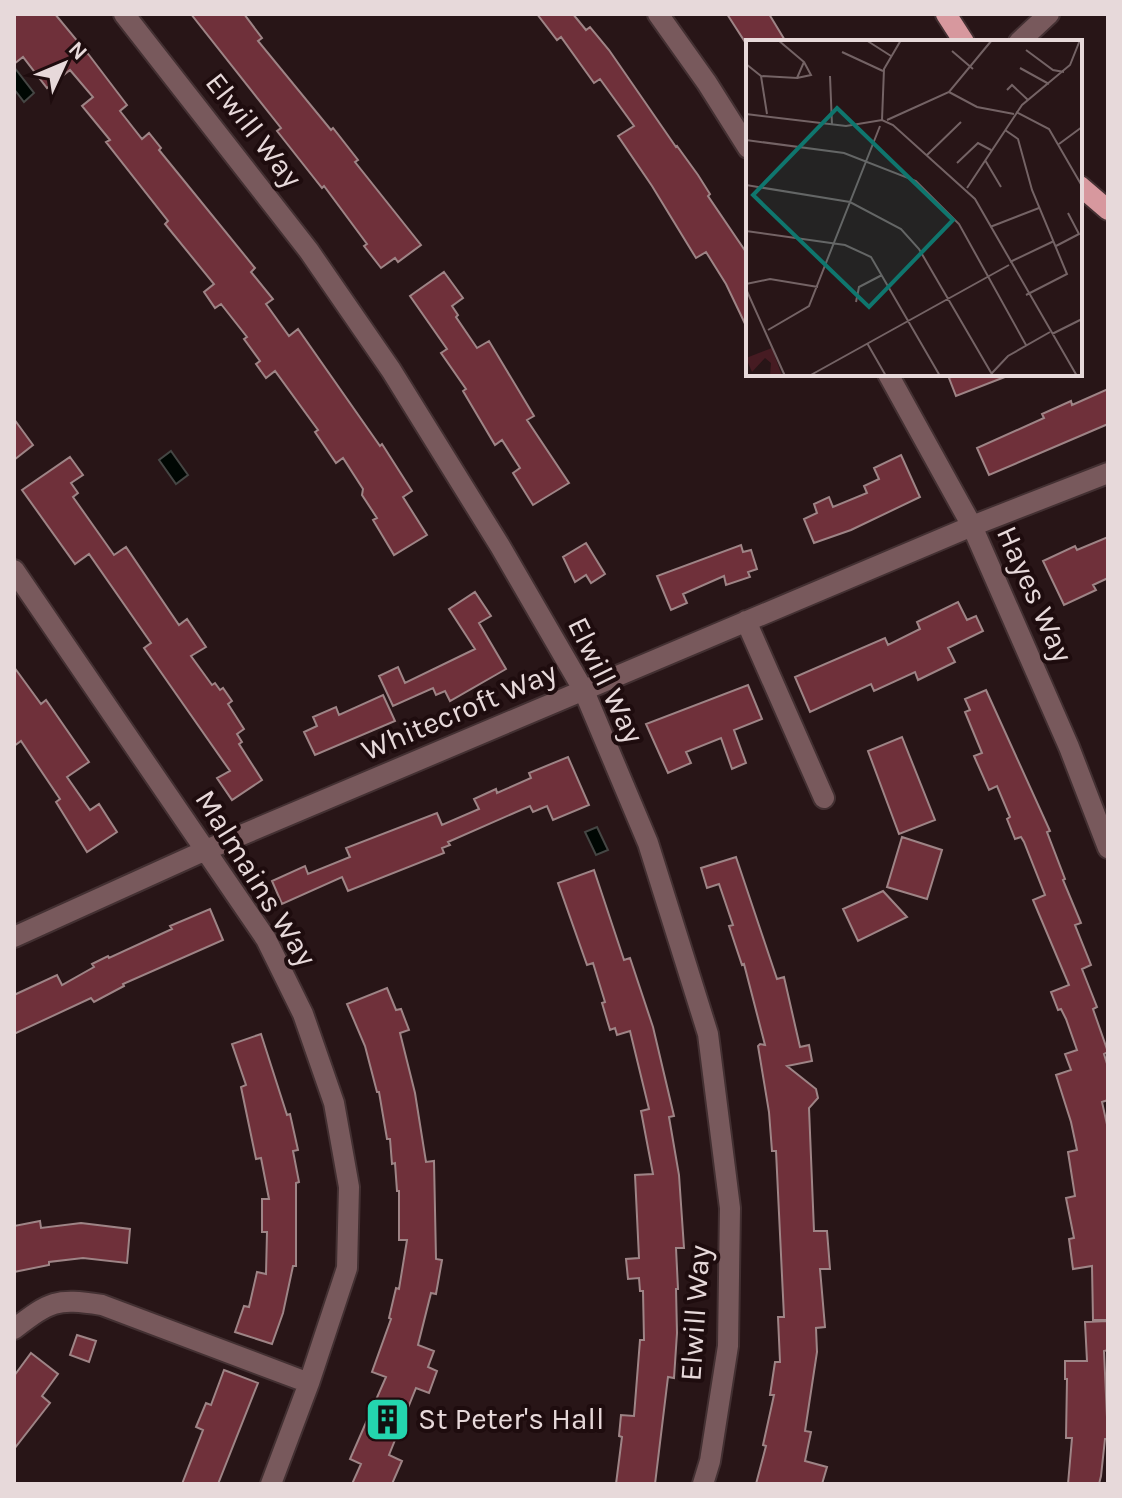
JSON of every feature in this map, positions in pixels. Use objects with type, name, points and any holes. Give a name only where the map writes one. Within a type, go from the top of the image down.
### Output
[{"type":"main road","points":[[946,14],[963,40]]},
{"type":"main road","points":[[1082,188],[1108,210]]},
{"type":"street","name":"Elwill Way","points":[[124,14],[309,251],[391,370],[500,546],[584,691],[648,843],[708,1034],[730,1208],[728,1346],[710,1461],[703,1484]]},
{"type":"street","points":[[658,14],[746,145]]},
{"type":"street","points":[[1021,40],[1049,14]]},
{"type":"street","name":"Hayes Way","points":[[889,376],[972,526],[1069,747],[1108,848]]},
{"type":"street","name":"Whitecroft Way","points":[[14,937],[206,850],[972,526],[1108,473]]},
{"type":"street","name":"Malmains Way","points":[[14,570],[266,939],[303,1014],[334,1103],[349,1187],[347,1268],[271,1484]]},
{"type":"street","points":[[746,621],[824,798]]},
{"type":"street","points":[[14,1329],[47,1304],[75,1301],[102,1305],[309,1383]]},
{"type":"shaded area","points":[[14,67],[34,93],[24,102],[14,89]]},
{"type":"shaded area","points":[[171,451],[188,475],[176,484],[159,460]]},
{"type":"shaded area","points":[[597,827],[608,850],[596,855],[585,832]]},
{"type":"building","points":[[14,14],[55,14],[89,55],[127,105],[120,111],[142,139],[149,133],[161,148],[159,150],[255,268],[251,272],[273,299],[266,304],[289,336],[298,329],[380,446],[382,444],[412,491],[403,497],[427,535],[394,555],[373,520],[377,518],[362,495],[363,489],[343,458],[336,463],[315,432],[318,430],[275,371],[266,378],[256,364],[260,361],[244,339],[247,337],[221,304],[215,308],[204,292],[214,284],[165,224],[168,221],[82,106],[93,97],[70,70],[47,88],[23,57],[14,64]]},
{"type":"building","points":[[191,14],[244,14],[262,38],[258,41],[331,130],[333,128],[358,160],[355,162],[421,245],[398,262],[395,258],[381,268],[324,186],[322,188],[277,131],[281,128]]},
{"type":"building","points":[[537,14],[573,14],[586,30],[590,27],[698,175],[710,194],[708,196],[746,252],[746,326],[706,252],[696,258],[618,136],[634,126],[600,79],[594,83],[561,37],[557,40]]},
{"type":"building","points":[[727,14],[769,14],[785,40],[746,40]]},
{"type":"building","points":[[444,272],[463,298],[452,306],[458,315],[456,317],[477,348],[489,341],[534,416],[527,420],[569,483],[533,505],[513,473],[520,468],[502,440],[495,445],[463,391],[466,389],[441,353],[447,349],[410,296]]},
{"type":"building","points":[[953,376],[1007,376],[956,396],[949,378]]},
{"type":"building","points":[[1108,389],[1108,424],[989,475],[977,448],[1044,418],[1042,414]]},
{"type":"building","points":[[14,419],[33,445],[14,460]]},
{"type":"building","points":[[901,455],[920,497],[851,530],[814,543],[804,519],[817,513],[814,504],[829,497],[833,507],[867,493],[864,486],[879,479],[874,468]]},
{"type":"building","points":[[70,457],[83,475],[71,483],[78,493],[73,497],[114,555],[126,547],[179,625],[187,619],[206,647],[191,656],[212,685],[215,683],[220,690],[223,688],[232,701],[228,704],[244,729],[237,734],[242,742],[239,744],[262,780],[232,800],[217,778],[230,771],[144,648],[151,643],[89,554],[75,564],[22,490]]},
{"type":"building","points":[[1108,537],[1108,578],[1093,585],[1096,590],[1064,605],[1043,561],[1075,546],[1077,550]]},
{"type":"building","points":[[586,543],[605,574],[591,583],[586,575],[575,582],[563,557]]},
{"type":"building","points":[[741,545],[743,552],[751,550],[757,569],[748,572],[750,577],[726,585],[724,576],[683,594],[687,603],[671,610],[657,576]]},
{"type":"building","points":[[475,592],[491,616],[479,623],[506,669],[450,701],[445,691],[436,695],[433,688],[393,706],[379,676],[398,667],[405,683],[475,649],[449,609]]},
{"type":"building","points":[[958,602],[967,620],[976,616],[983,631],[948,648],[955,662],[918,680],[915,672],[874,691],[871,684],[810,712],[795,677],[885,638],[888,645],[920,629],[917,622]]},
{"type":"building","points":[[14,667],[41,704],[46,700],[89,762],[67,777],[90,810],[99,804],[117,832],[87,852],[56,802],[60,799],[21,741],[14,746]]},
{"type":"building","points":[[748,685],[762,719],[734,730],[746,763],[732,769],[721,738],[686,752],[691,763],[668,773],[646,724]]},
{"type":"building","points":[[986,690],[1050,831],[1047,832],[1063,880],[1081,923],[1075,925],[1091,965],[1082,969],[1097,1007],[1093,1009],[1108,1052],[1104,1054],[1108,1067],[1108,1100],[1102,1102],[1108,1129],[1108,1320],[1093,1320],[1092,1266],[1073,1269],[1069,1239],[1074,1238],[1066,1198],[1075,1196],[1068,1152],[1077,1150],[1056,1075],[1071,1070],[1065,1054],[1077,1050],[1066,1019],[1061,1009],[1058,1010],[1051,992],[1069,985],[1033,900],[1045,895],[1024,842],[1021,837],[1015,839],[997,786],[989,790],[974,756],[982,753],[965,712],[970,710],[965,699]]},
{"type":"building","points":[[383,695],[395,721],[315,755],[304,732],[317,726],[313,717],[336,707],[339,715]]},
{"type":"building","points":[[902,737],[935,820],[899,834],[868,751]]},
{"type":"building","points":[[568,757],[589,805],[553,820],[547,806],[533,812],[530,806],[448,842],[450,845],[442,848],[444,853],[348,891],[342,877],[282,904],[272,881],[305,866],[308,874],[350,857],[346,848],[437,813],[442,825],[479,809],[474,799],[531,778],[529,773]]},
{"type":"building","points":[[902,837],[942,850],[927,899],[887,887]]},
{"type":"building","points":[[736,857],[777,979],[784,977],[800,1047],[809,1045],[812,1061],[787,1066],[816,1089],[818,1098],[809,1108],[814,1231],[827,1231],[830,1269],[820,1269],[825,1327],[816,1328],[817,1352],[805,1431],[811,1432],[805,1461],[827,1467],[822,1484],[756,1484],[774,1395],[770,1395],[775,1362],[780,1362],[778,1317],[784,1317],[776,1151],[772,1151],[758,1046],[765,1045],[744,964],[729,926],[733,925],[719,884],[707,888],[701,868]]},
{"type":"building","points":[[594,870],[624,960],[630,958],[653,1027],[674,1116],[669,1117],[679,1175],[684,1248],[676,1248],[678,1289],[674,1378],[668,1377],[655,1484],[616,1484],[622,1437],[619,1436],[621,1415],[634,1416],[640,1340],[644,1340],[643,1291],[640,1291],[639,1278],[628,1279],[626,1259],[639,1258],[635,1175],[653,1174],[641,1111],[649,1109],[630,1031],[617,1035],[615,1028],[610,1030],[593,963],[587,965],[558,883]]},
{"type":"building","points":[[883,891],[907,917],[858,941],[843,909]]},
{"type":"building","points":[[210,909],[223,940],[123,984],[94,1002],[91,998],[14,1034],[14,995],[57,975],[62,985],[94,967],[92,964]]},
{"type":"building","points":[[387,988],[396,1010],[401,1009],[409,1030],[400,1033],[415,1093],[426,1162],[434,1161],[436,1259],[442,1260],[436,1294],[431,1293],[418,1345],[434,1351],[428,1367],[437,1371],[429,1393],[416,1388],[389,1455],[402,1461],[392,1484],[352,1484],[361,1464],[350,1459],[386,1377],[372,1372],[391,1319],[396,1288],[399,1289],[407,1240],[399,1240],[399,1191],[379,1092],[365,1046],[347,1004]]},
{"type":"building","points":[[261,1034],[287,1115],[290,1114],[298,1150],[293,1151],[299,1182],[296,1183],[296,1266],[293,1266],[283,1313],[272,1344],[235,1332],[244,1306],[249,1307],[257,1272],[266,1274],[267,1232],[262,1232],[262,1199],[269,1199],[261,1158],[256,1159],[241,1087],[246,1085],[232,1044]]},
{"type":"building","points":[[40,1221],[41,1228],[81,1223],[130,1229],[127,1263],[83,1258],[49,1262],[49,1265],[14,1272],[14,1226]]},
{"type":"building","points":[[1108,1321],[1108,1350],[1104,1351],[1108,1439],[1105,1439],[1101,1476],[1099,1484],[1068,1484],[1072,1438],[1066,1438],[1065,1361],[1087,1361],[1085,1322]]},
{"type":"building","points":[[77,1335],[96,1341],[89,1362],[70,1355]]},
{"type":"building","points":[[31,1353],[58,1374],[42,1396],[50,1403],[14,1449],[14,1376]]},
{"type":"building","points":[[224,1370],[258,1383],[218,1484],[182,1484],[203,1430],[196,1427],[206,1403],[211,1405]]},
{"type":"place","name":"St Peter's Hall","points":[[387,1419]]}]
